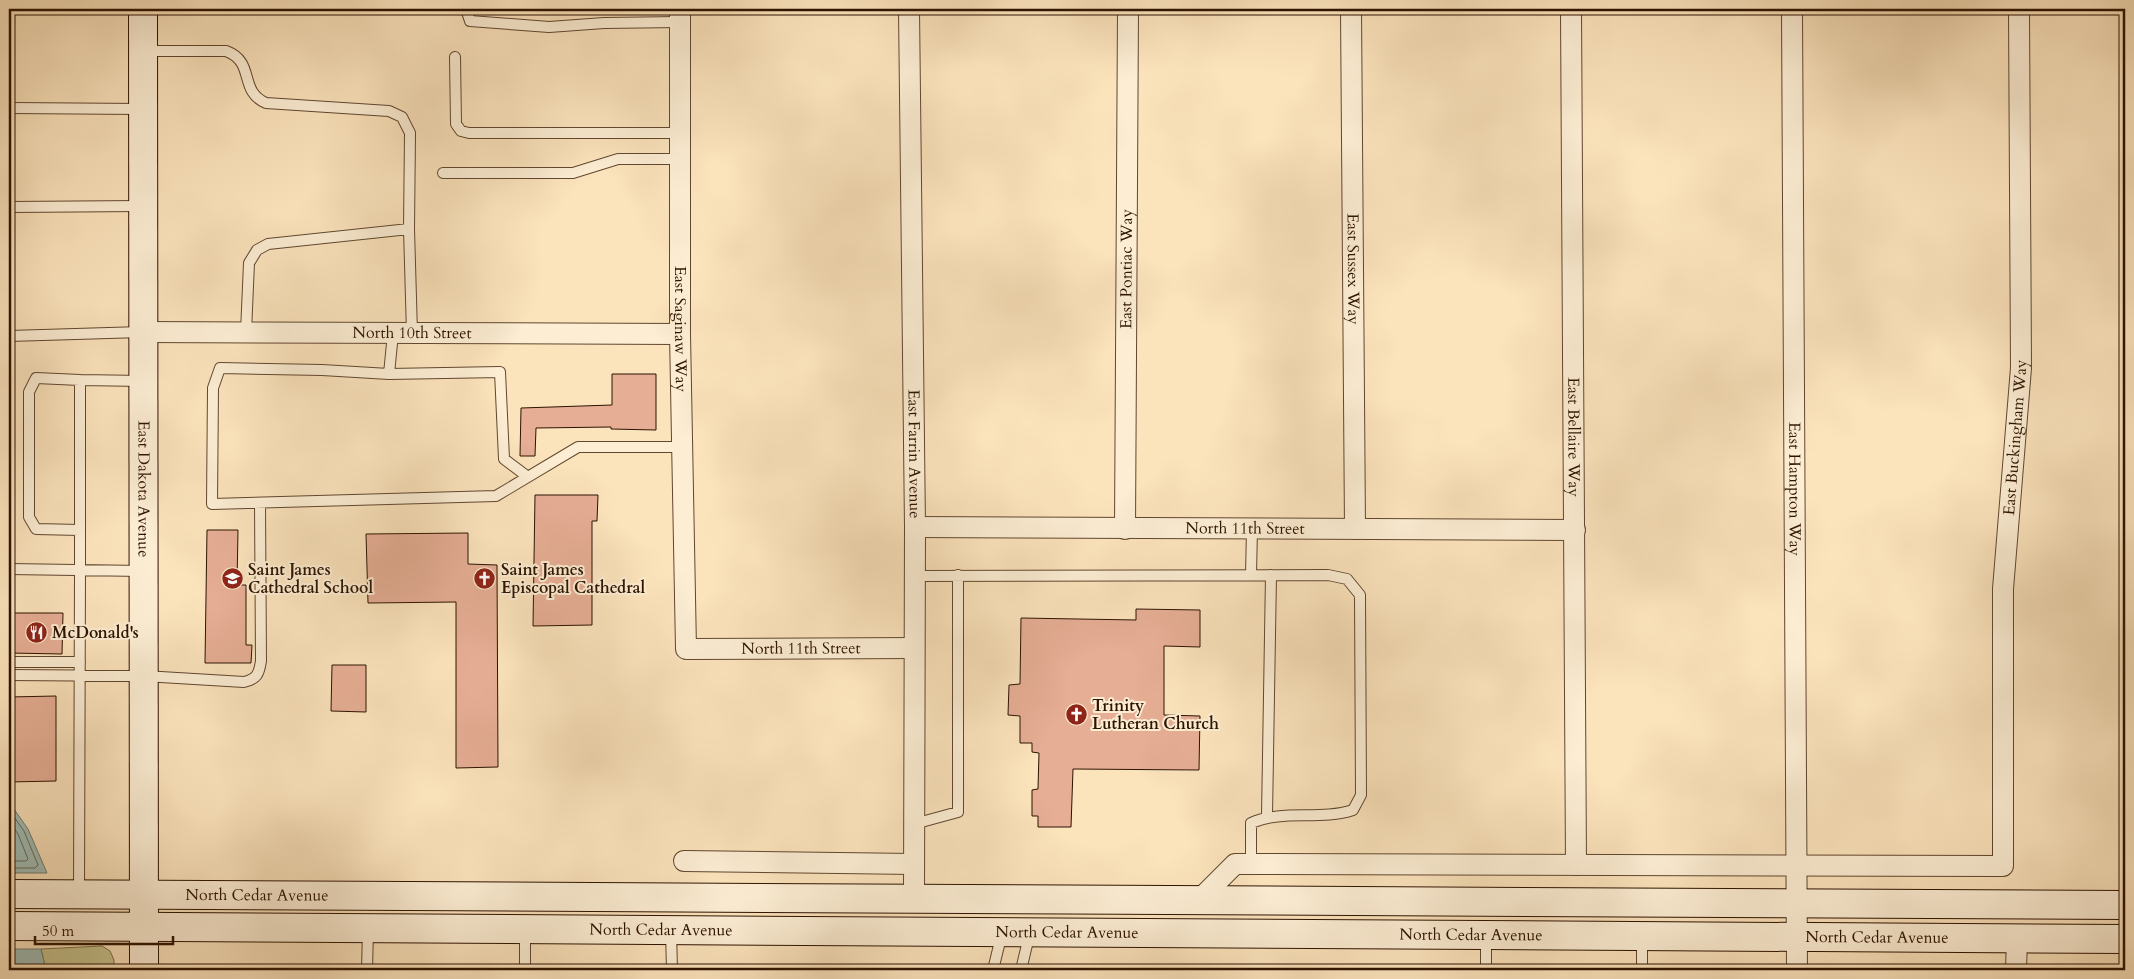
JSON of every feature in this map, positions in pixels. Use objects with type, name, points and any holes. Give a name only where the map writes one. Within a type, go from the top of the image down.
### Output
[{"type":"main road","name":"East Dakota Avenue","points":[[143,9],[144,970]]},
{"type":"main road","name":"North Cedar Avenue","points":[[9,894],[2125,905]]},
{"type":"main road","points":[[525,929],[529,920],[538,914],[550,911],[669,914],[695,912],[710,906],[722,897]]},
{"type":"main road","points":[[744,930],[759,919],[787,913],[897,913],[906,908],[914,898]]},
{"type":"main road","points":[[1002,932],[1014,921],[1022,917],[1032,916],[1178,917],[1199,900]]},
{"type":"main road","name":"North Cedar Avenue","points":[[9,926],[2125,939]]},
{"type":"street","name":"East Farrin Avenue","points":[[910,9],[915,527],[914,898]]},
{"type":"street","name":"East Pontiac Way","points":[[1125,529],[1128,9]]},
{"type":"street","name":"East Sussex Way","points":[[1351,9],[1355,529]]},
{"type":"street","name":"East Bellaire Way","points":[[1572,9],[1576,865]]},
{"type":"street","name":"East Hampton Way","points":[[1792,9],[1797,970]]},
{"type":"street","name":"East Buckingham Way","points":[[1797,865],[2003,866],[2003,589],[2021,368],[2019,9]]},
{"type":"street","name":"East Saginaw Way","points":[[680,15],[680,334],[686,649]]},
{"type":"street","name":"North 10th Street","points":[[144,332],[680,334]]},
{"type":"street","name":"North 11th Street","points":[[915,527],[1575,530]]},
{"type":"street","name":"North 11th Street","points":[[686,649],[914,648]]},
{"type":"street","points":[[684,861],[914,864]]},
{"type":"street","points":[[1199,900],[1243,864],[1797,865]]},
{"type":"street","points":[[2016,970],[2017,938]]},
{"type":"lane","points":[[466,9],[470,21],[549,28],[680,15]]},
{"type":"lane","points":[[143,51],[226,51],[236,55],[243,63],[250,91],[256,99],[266,103],[389,110],[402,117],[410,132],[409,229],[403,333],[389,374]]},
{"type":"lane","points":[[455,57],[456,124],[461,131],[469,133],[680,133]]},
{"type":"lane","points":[[9,108],[143,109]]},
{"type":"lane","points":[[443,173],[573,173],[618,160],[680,159]]},
{"type":"lane","points":[[9,207],[143,206]]},
{"type":"lane","points":[[246,332],[249,263],[257,250],[268,244],[409,229]]},
{"type":"lane","points":[[9,336],[144,332]]},
{"type":"lane","points":[[528,477],[504,459],[500,372],[389,374],[322,370],[220,368],[213,388],[212,504],[496,496],[528,477],[578,447],[682,447]]},
{"type":"lane","points":[[80,530],[36,530],[29,517],[30,392],[36,378],[144,381]]},
{"type":"lane","points":[[79,894],[80,380]]},
{"type":"lane","points":[[9,675],[144,676],[244,682],[258,676],[261,661],[260,503]]},
{"type":"lane","points":[[1251,576],[1252,529]]},
{"type":"lane","points":[[9,569],[144,571]]},
{"type":"lane","points":[[915,576],[1328,576],[1348,579],[1360,595],[1361,795],[1353,810],[1340,814],[1267,816],[1251,823],[1243,864]]},
{"type":"lane","points":[[914,824],[958,812],[958,576]]},
{"type":"lane","points":[[1267,816],[1271,576]]},
{"type":"lane","points":[[9,662],[80,662]]},
{"type":"lane","points":[[368,928],[368,970]]},
{"type":"lane","points":[[525,929],[525,970]]},
{"type":"lane","points":[[671,930],[672,970]]},
{"type":"lane","points":[[993,970],[1002,932]]},
{"type":"lane","points":[[1021,970],[1030,932]]},
{"type":"lane","points":[[1486,936],[1486,970]]},
{"type":"lane","points":[[1642,936],[1642,970]]},
{"type":"shaded area","points":[[102,946],[110,951],[114,960],[114,970],[46,970],[41,949]]},
{"type":"water","points":[[9,802],[28,829],[47,873],[9,873]]},
{"type":"water","points":[[9,949],[41,949],[46,970],[9,970]]},
{"type":"building","points":[[612,374],[656,374],[656,430],[611,429],[611,427],[536,428],[535,456],[520,456],[521,408],[612,405]]},
{"type":"building","points":[[535,495],[598,495],[597,521],[592,521],[592,625],[533,626]]},
{"type":"building","points":[[207,530],[238,530],[237,585],[246,585],[246,645],[252,645],[251,663],[205,663]]},
{"type":"building","points":[[468,533],[468,564],[497,565],[498,767],[456,768],[456,602],[368,603],[366,534]]},
{"type":"building","points":[[1136,609],[1200,610],[1200,647],[1164,646],[1164,715],[1200,716],[1199,770],[1073,769],[1071,827],[1038,827],[1038,816],[1032,816],[1032,790],[1038,789],[1039,753],[1032,752],[1032,743],[1020,743],[1020,716],[1008,715],[1009,685],[1020,684],[1021,618],[1136,620]]},
{"type":"building","name":"McDonald's","points":[[9,613],[63,613],[62,654],[9,653]]},
{"type":"building","points":[[332,665],[366,665],[366,712],[331,711]]},
{"type":"building","points":[[56,696],[56,781],[9,782],[9,697]]},
{"type":"place","name":"Saint James Cathedral School","points":[[232,579]]},
{"type":"place","name":"Saint James Episcopal Cathedral","points":[[485,579]]},
{"type":"place","name":"McDonald's","points":[[36,633]]},
{"type":"place","name":"Trinity Lutheran Church","points":[[1076,715]]}]
